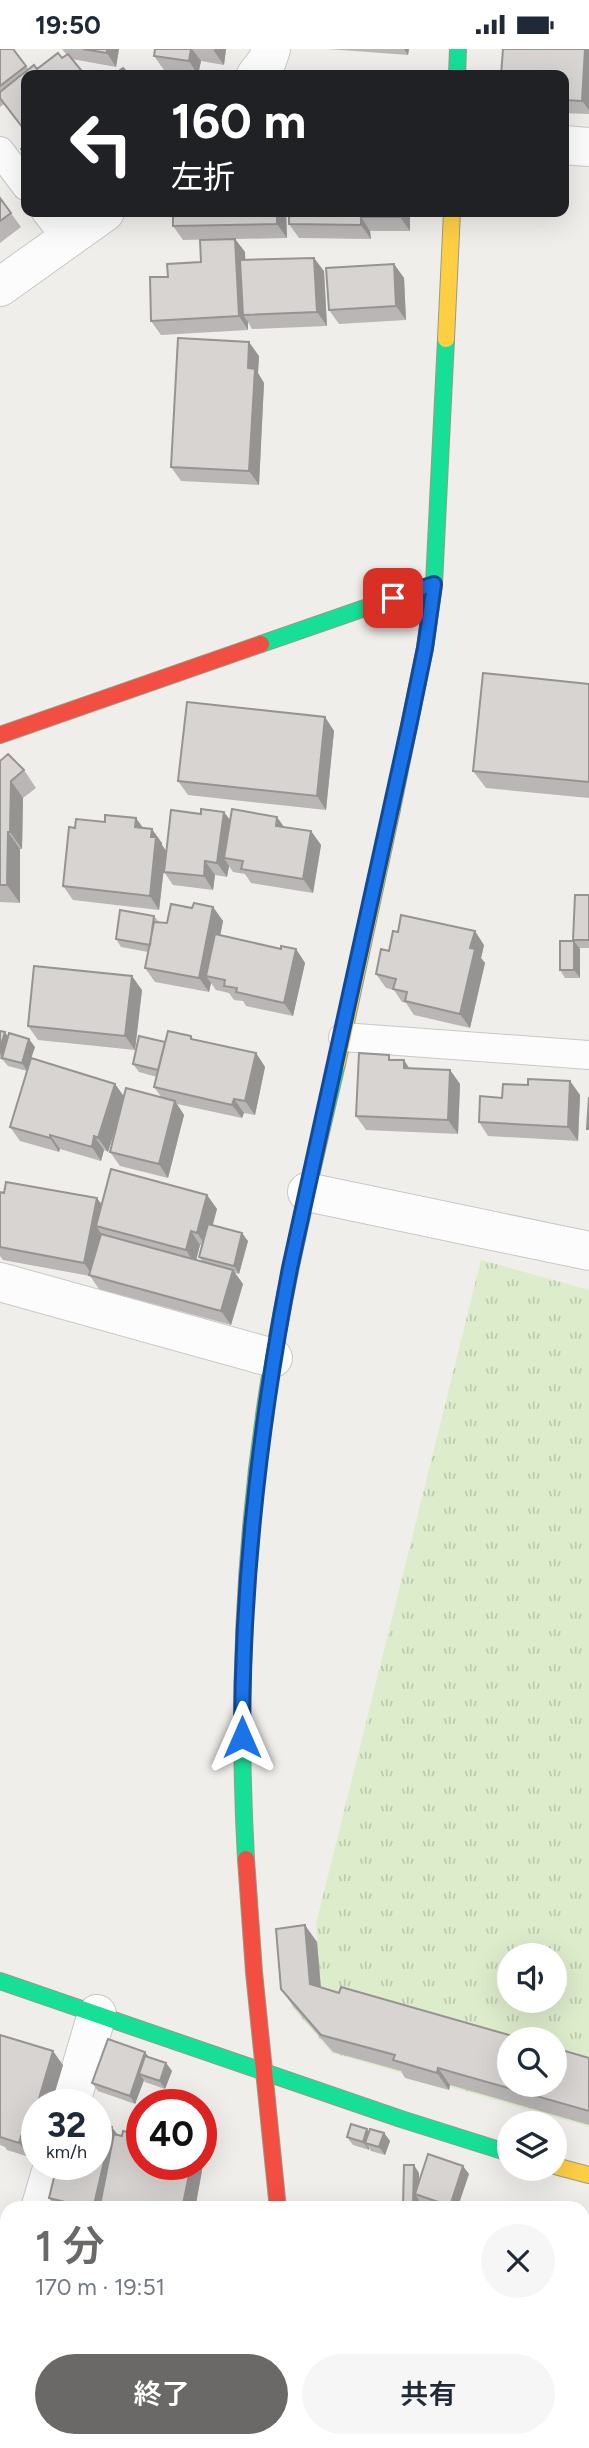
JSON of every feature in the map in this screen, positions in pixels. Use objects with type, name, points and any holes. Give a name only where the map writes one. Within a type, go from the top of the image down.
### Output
[{"type":"street","points":[[260,70],[271,49]]},
{"type":"street","points":[[457,70],[458,49]]},
{"type":"street","points":[[569,145],[589,147]]},
{"type":"street","points":[[0,287],[57,226],[87,217]]},
{"type":"street","points":[[277,2201],[249,1903],[242,1764],[242,1671],[247,1576],[273,1358],[417,687],[434,584],[452,217]]},
{"type":"street","points":[[0,734],[434,584]]},
{"type":"street","points":[[307,1192],[589,1251]]},
{"type":"street","points":[[0,1282],[273,1358]]},
{"type":"street","points":[[0,1981],[401,2119],[497,2149]]},
{"type":"street","points":[[75,2089],[97,2014]]},
{"type":"street","points":[[567,2169],[589,2175]]},
{"type":"street","points":[[42,2201],[49,2180]]},
{"type":"lane","points":[[0,152],[21,179]]},
{"type":"lane","points":[[343,1037],[589,1055]]},
{"type":"green space","points":[[481,1260],[589,1290],[589,2127],[567,2121],[567,2111],[533,2111],[332,2053],[292,2007],[286,1944],[317,1940],[316,1924]]},
{"type":"building","points":[[0,49],[13,49],[26,66],[0,86]]},
{"type":"building","points":[[83,49],[107,49],[107,53]]},
{"type":"building","points":[[155,49],[191,49],[189,61],[154,56]]},
{"type":"building","points":[[503,49],[585,49],[582,101],[569,100],[569,70],[501,70]]},
{"type":"building","points":[[58,53],[62,58],[68,54],[81,70],[28,70],[34,65],[37,69]]},
{"type":"building","points":[[21,75],[21,125],[0,98],[0,92]]},
{"type":"building","points":[[0,198],[11,213],[0,221]]},
{"type":"building","points":[[173,217],[277,217],[277,224],[173,226]]},
{"type":"building","points":[[289,217],[361,217],[361,225],[289,224]]},
{"type":"building","points":[[235,239],[239,316],[151,321],[150,277],[168,277],[167,264],[201,262],[200,240]]},
{"type":"building","points":[[314,258],[317,312],[243,315],[240,260]]},
{"type":"building","points":[[394,264],[396,306],[329,310],[326,268]]},
{"type":"building","points":[[178,338],[249,342],[248,368],[255,369],[249,471],[171,467]]},
{"type":"building","points":[[483,673],[589,684],[589,782],[473,771]]},
{"type":"building","points":[[187,702],[325,717],[317,796],[178,781]]},
{"type":"building","points":[[8,754],[24,770],[11,781],[7,885],[0,885],[0,761]]},
{"type":"building","points":[[201,809],[224,812],[217,863],[205,861],[204,876],[164,872],[171,810],[201,814]]},
{"type":"building","points":[[232,809],[277,817],[276,826],[311,831],[303,879],[241,869],[243,861],[224,858]]},
{"type":"building","points":[[105,815],[136,818],[135,827],[152,829],[151,837],[156,837],[150,896],[63,886],[69,827],[75,828],[76,819],[105,822]]},
{"type":"building","points":[[575,895],[589,895],[589,940],[573,940]]},
{"type":"building","points":[[194,903],[213,907],[199,978],[145,968],[154,922],[167,923],[171,904],[192,908]]},
{"type":"building","points":[[120,910],[154,916],[150,945],[116,939]]},
{"type":"building","points":[[401,915],[475,931],[470,948],[475,949],[460,1014],[405,1001],[407,992],[393,989],[396,979],[376,974],[381,949],[389,951],[393,931],[398,932]]},
{"type":"building","points":[[215,934],[281,949],[281,946],[296,949],[284,1003],[236,992],[237,988],[224,986],[225,980],[206,976]]},
{"type":"building","points":[[560,941],[574,941],[574,970],[560,970]]},
{"type":"building","points":[[34,966],[132,976],[125,1036],[28,1026]]},
{"type":"building","points":[[0,1031],[5,1032],[0,1048]]},
{"type":"building","points":[[168,1031],[191,1036],[191,1039],[256,1053],[245,1101],[234,1099],[232,1105],[154,1087]]},
{"type":"building","points":[[9,1033],[29,1039],[22,1063],[2,1058]]},
{"type":"building","points":[[139,1036],[165,1042],[158,1070],[133,1064]]},
{"type":"building","points":[[359,1053],[389,1055],[389,1060],[404,1060],[404,1068],[450,1070],[448,1120],[356,1116]]},
{"type":"building","points":[[31,1058],[115,1084],[98,1138],[94,1136],[92,1147],[10,1127]]},
{"type":"building","points":[[528,1079],[570,1081],[568,1127],[479,1122],[480,1096],[502,1098],[503,1084],[528,1085]]},
{"type":"building","points":[[126,1088],[175,1101],[159,1164],[110,1152]]},
{"type":"building","points":[[589,1097],[589,1129],[587,1129]]},
{"type":"building","points":[[111,1169],[207,1195],[197,1233],[191,1231],[186,1250],[96,1226]]},
{"type":"building","points":[[6,1182],[97,1198],[84,1263],[0,1247],[0,1192],[4,1193]]},
{"type":"building","points":[[208,1224],[242,1233],[234,1266],[199,1257]]},
{"type":"building","points":[[101,1234],[233,1270],[221,1311],[89,1275]]},
{"type":"building","points":[[305,1925],[310,1984],[339,1993],[341,1987],[497,2032],[497,2085],[438,2068],[437,2073],[393,2060],[395,2055],[321,2035],[281,1989],[276,1929]]},
{"type":"building","points":[[0,2035],[53,2051],[42,2089],[21,2089],[19,2143],[0,2137]]},
{"type":"building","points":[[108,2039],[145,2052],[132,2089],[126,2089],[126,2095],[92,2083]]},
{"type":"building","points":[[567,2052],[589,2058],[589,2111],[540,2097],[567,2097]]},
{"type":"building","points":[[145,2056],[166,2063],[160,2081],[139,2074]]},
{"type":"building","points":[[351,2124],[367,2129],[363,2142],[347,2137]]},
{"type":"building","points":[[370,2129],[384,2133],[379,2147],[365,2143]]},
{"type":"building","points":[[123,2131],[126,2132],[126,2180],[188,2180],[184,2201],[101,2201],[105,2180],[112,2180],[114,2134],[122,2136]]},
{"type":"building","points":[[428,2154],[463,2166],[452,2201],[435,2201],[415,2194]]},
{"type":"building","points":[[404,2165],[414,2165],[413,2201],[403,2201]]},
{"type":"building","points":[[53,2180],[100,2180],[95,2201],[61,2201],[49,2198]]},
{"type":"traffic: fast","points":[[457,70],[458,49]]},
{"type":"traffic: fast","points":[[392,809],[425,648],[434,584],[446,339]]},
{"type":"traffic: fast","points":[[261,644],[434,584]]},
{"type":"traffic: fast","points":[[246,1859],[242,1739],[245,1619],[260,1441],[276,1342],[300,1223],[337,1064]]},
{"type":"traffic: fast","points":[[0,1981],[401,2119],[497,2149]]},
{"type":"traffic: slow","points":[[446,339],[452,217]]},
{"type":"traffic: slow","points":[[337,1064],[392,809]]},
{"type":"traffic: slow","points":[[567,2169],[589,2175]]},
{"type":"traffic: jam","points":[[0,735],[261,644]]},
{"type":"traffic: jam","points":[[246,1859],[254,1972],[277,2201]]},
{"type":"route","points":[[242,1737],[242,1657],[247,1576],[273,1358],[290,1268],[349,1010],[409,726],[425,648],[434,584],[393,598]]}]
